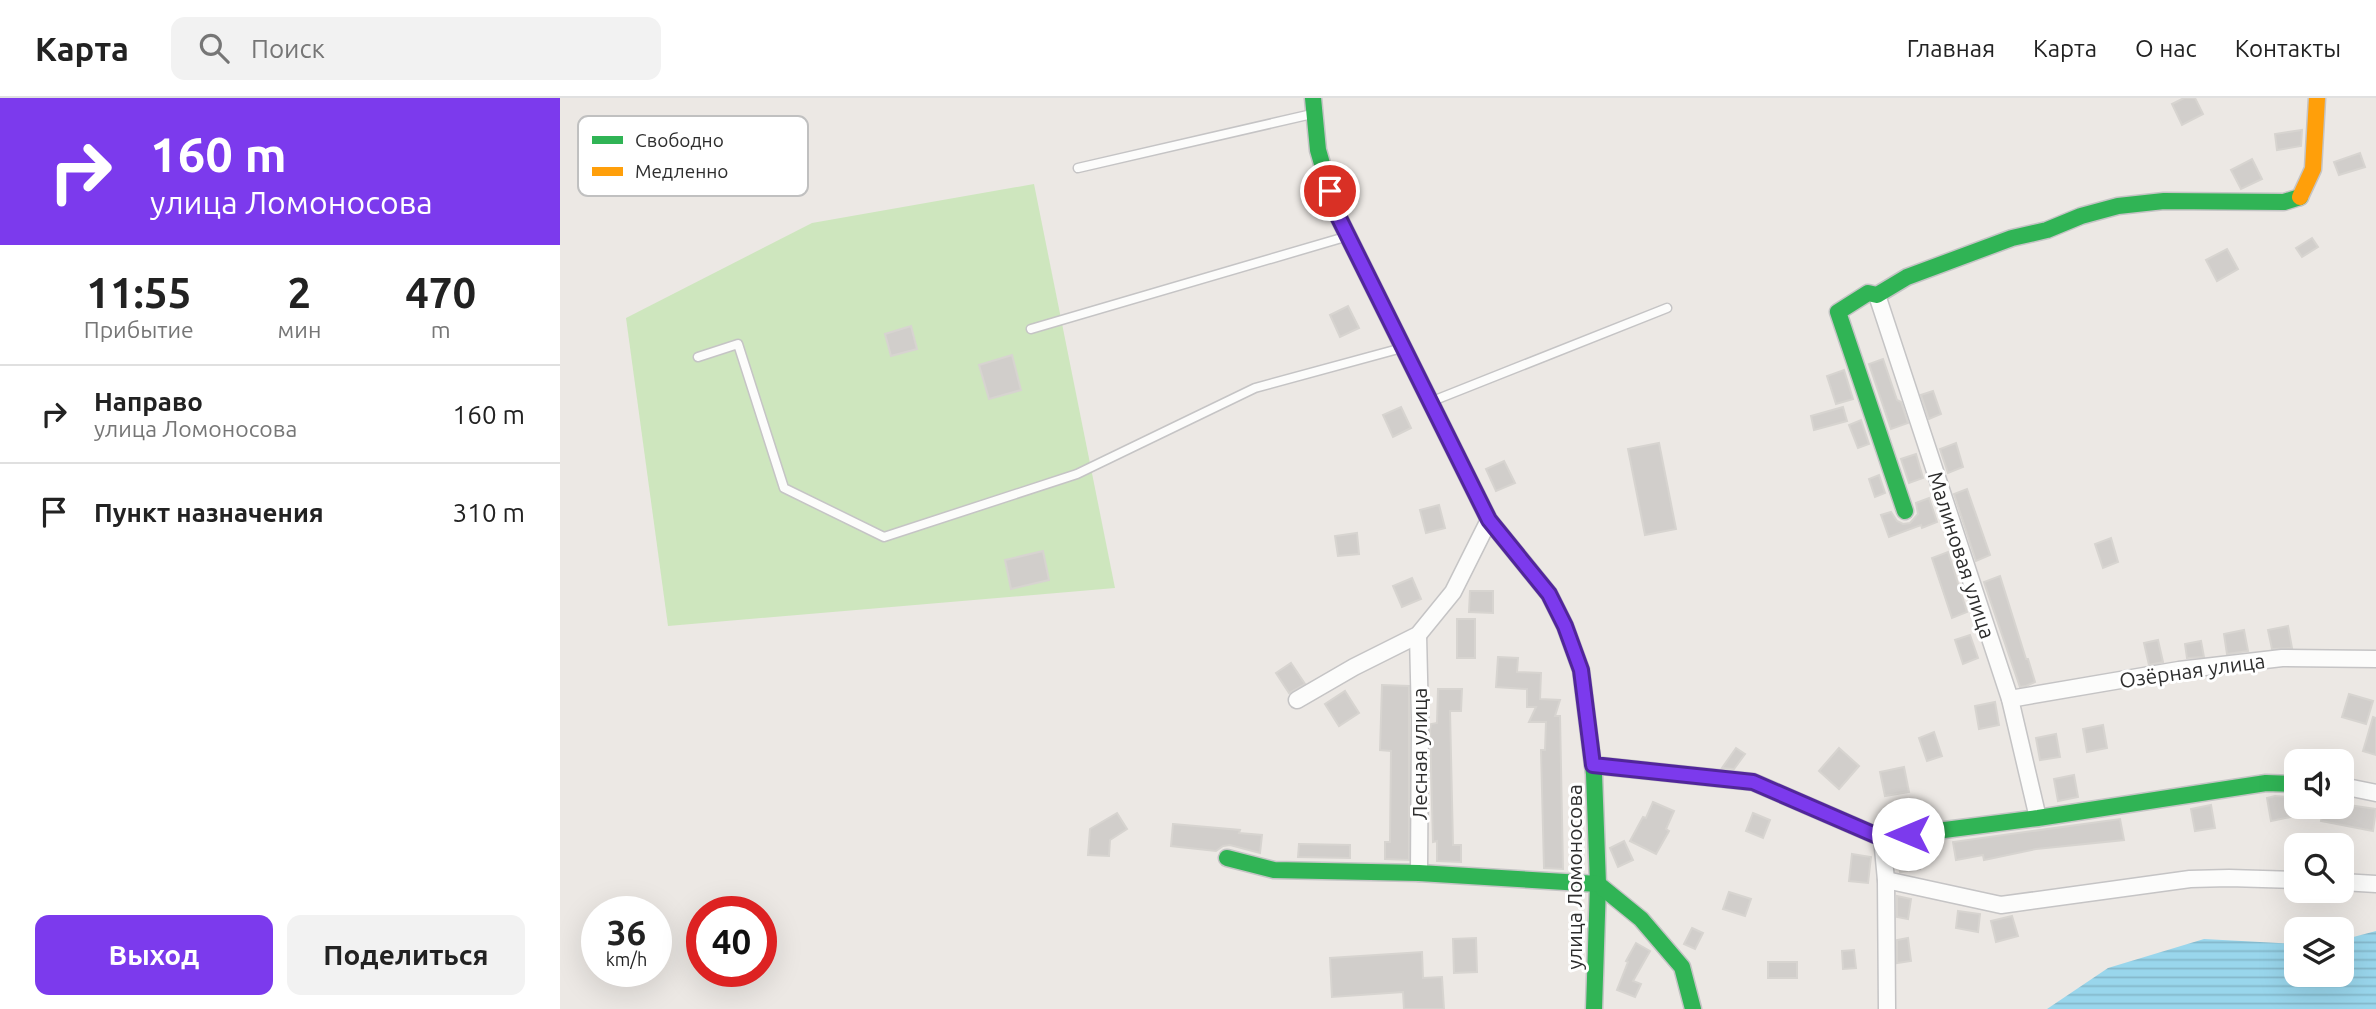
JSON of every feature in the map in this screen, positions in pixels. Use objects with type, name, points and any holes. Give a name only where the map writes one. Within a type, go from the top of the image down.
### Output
[{"type":"street","points":[[1905,511],[1838,312],[1868,293],[1877,295],[1907,277],[2012,238],[2047,230],[2081,216],[2118,206],[2164,201],[2284,202],[2300,197],[2313,169],[2317,98]]},
{"type":"street","name":"улица Ломоносова","points":[[1314,106],[1318,150],[1336,212],[1489,520],[1549,594],[1565,626],[1581,670],[1593,765],[1598,884],[1594,1009]]},
{"type":"street","name":"Малиновая улица","points":[[1877,295],[2010,699],[2038,818]]},
{"type":"street","points":[[1297,701],[1354,667],[1418,635],[1453,592],[1489,520]]},
{"type":"street","name":"Лесная улица","points":[[1418,635],[1419,873]]},
{"type":"street","name":"Озёрная улица","points":[[2010,699],[2179,670],[2282,658],[2376,659]]},
{"type":"street","points":[[1593,765],[1753,782],[1882,838],[2038,818],[2266,783],[2284,784]]},
{"type":"street","points":[[2354,788],[2376,793]]},
{"type":"street","points":[[1882,838],[1886,880],[1887,1009]]},
{"type":"street","points":[[1227,858],[1274,870],[1419,873],[1598,884],[1641,919],[1682,967],[1693,1009]]},
{"type":"street","points":[[1886,880],[2001,905],[2190,879],[2229,877],[2284,879]]},
{"type":"street","points":[[2354,883],[2376,884]]},
{"type":"lane","points":[[1078,168],[1314,106]]},
{"type":"lane","points":[[1031,328],[1348,236]]},
{"type":"lane","points":[[1430,402],[1667,308]]},
{"type":"lane","points":[[698,357],[738,344],[784,488],[884,537],[1077,474],[1255,387],[1405,347]]},
{"type":"green space","points":[[1034,184],[1115,588],[668,626],[626,318],[812,223]]},
{"type":"water","points":[[2376,931],[2376,1009],[2047,1009],[2108,968],[2204,939],[2284,943],[2284,987],[2354,987],[2354,937]]},
{"type":"building","points":[[2184,98],[2195,98],[2203,114],[2182,125],[2172,104]]},
{"type":"building","points":[[2302,130],[2301,146],[2277,150],[2275,134]]},
{"type":"building","points":[[2360,153],[2365,167],[2339,175],[2334,162]]},
{"type":"building","points":[[2252,159],[2262,179],[2241,189],[2231,170]]},
{"type":"building","points":[[2312,238],[2318,247],[2302,257],[2296,248]]},
{"type":"building","points":[[2227,249],[2238,269],[2217,281],[2206,260]]},
{"type":"building","points":[[1348,306],[1359,328],[1340,337],[1330,315]]},
{"type":"building","points":[[911,326],[917,349],[891,356],[885,334]]},
{"type":"building","points":[[1012,355],[1021,390],[989,399],[979,365]]},
{"type":"building","points":[[1883,359],[1908,423],[1891,429],[1869,364]]},
{"type":"building","points":[[1844,370],[1853,399],[1836,404],[1827,376]]},
{"type":"building","points":[[1933,391],[1941,414],[1929,419],[1921,395]]},
{"type":"building","points":[[1401,407],[1411,428],[1393,437],[1383,415]]},
{"type":"building","points":[[1843,407],[1847,421],[1814,430],[1811,416]]},
{"type":"building","points":[[1861,420],[1869,444],[1858,448],[1849,425]]},
{"type":"building","points":[[1659,443],[1676,529],[1645,535],[1628,449]]},
{"type":"building","points":[[1956,443],[1963,467],[1948,473],[1940,449]]},
{"type":"building","points":[[1916,454],[1923,478],[1909,483],[1901,459]]},
{"type":"building","points":[[1504,461],[1515,483],[1496,491],[1486,469]]},
{"type":"building","points":[[1879,475],[1885,493],[1875,497],[1869,479]]},
{"type":"building","points":[[1967,489],[1990,555],[1976,561],[1954,494]]},
{"type":"building","points":[[1929,498],[1937,522],[1889,537],[1881,515],[1891,512],[1897,521],[1910,523],[1918,514],[1916,503]]},
{"type":"building","points":[[1439,505],[1445,528],[1426,533],[1420,510]]},
{"type":"building","points":[[1357,533],[1359,554],[1338,556],[1335,536]]},
{"type":"building","points":[[2111,538],[2118,562],[2103,568],[2095,544]]},
{"type":"building","points":[[1043,551],[1049,580],[1011,589],[1005,560]]},
{"type":"building","points":[[1948,552],[1967,612],[1952,618],[1932,558]]},
{"type":"building","points":[[2000,576],[2035,682],[2026,686],[2020,687],[1984,582]]},
{"type":"building","points":[[1412,578],[1421,599],[1402,607],[1393,586]]},
{"type":"building","points":[[1470,591],[1493,591],[1493,613],[1469,612]]},
{"type":"building","points":[[1457,619],[1475,619],[1475,658],[1457,658]]},
{"type":"building","points":[[2288,626],[2292,648],[2272,649],[2268,630]]},
{"type":"building","points":[[2244,630],[2248,651],[2227,654],[2224,634]]},
{"type":"building","points":[[1970,635],[1978,658],[1963,664],[1955,640]]},
{"type":"building","points":[[2158,640],[2163,662],[2149,665],[2144,643]]},
{"type":"building","points":[[2201,641],[2204,657],[2187,658],[2185,644]]},
{"type":"building","points":[[1498,657],[1518,658],[1517,672],[1541,673],[1540,699],[1560,700],[1555,716],[1560,716],[1563,869],[1544,868],[1541,750],[1545,750],[1546,722],[1529,722],[1536,707],[1527,707],[1527,689],[1496,687]]},
{"type":"building","points":[[1291,663],[1305,684],[1289,693],[1276,673]]},
{"type":"building","points":[[1382,685],[1409,686],[1409,860],[1385,859],[1385,842],[1390,842],[1391,751],[1380,750]]},
{"type":"building","points":[[1438,689],[1462,689],[1461,711],[1450,711],[1453,845],[1461,845],[1461,862],[1437,861],[1437,841],[1433,842],[1430,730],[1431,724],[1437,723]]},
{"type":"building","points":[[1345,691],[1359,713],[1339,726],[1325,704]]},
{"type":"building","points":[[2349,694],[2373,701],[2366,724],[2342,717]]},
{"type":"building","points":[[1995,702],[1999,725],[1979,729],[1975,706]]},
{"type":"building","points":[[2373,717],[2376,718],[2376,755],[2363,751]]},
{"type":"building","points":[[2103,725],[2107,748],[2087,752],[2083,729]]},
{"type":"building","points":[[1934,732],[1942,756],[1927,761],[1919,738]]},
{"type":"building","points":[[2056,734],[2060,757],[2040,760],[2036,738]]},
{"type":"building","points":[[1736,748],[1745,754],[1734,769],[1722,768]]},
{"type":"building","points":[[1839,748],[1859,766],[1839,789],[1819,771]]},
{"type":"building","points":[[1904,767],[1909,792],[1885,796],[1880,772]]},
{"type":"building","points":[[2074,775],[2078,797],[2058,801],[2054,779]]},
{"type":"building","points":[[2284,797],[2284,818],[2271,821],[2267,798]]},
{"type":"building","points":[[1653,802],[1674,811],[1666,829],[1669,831],[1656,854],[1630,841]]},
{"type":"building","points":[[2211,805],[2215,828],[2195,831],[2191,809]]},
{"type":"building","points":[[2354,806],[2376,809],[2373,831],[2321,821],[2354,819]]},
{"type":"building","points":[[1117,813],[1127,829],[1110,840],[1109,856],[1088,855],[1090,829]]},
{"type":"building","points":[[1753,813],[1770,820],[1763,838],[1746,831]]},
{"type":"building","points":[[2120,819],[2124,840],[2036,849],[1984,860],[1983,855],[1956,860],[1953,842]]},
{"type":"building","points":[[1173,824],[1240,830],[1239,833],[1262,835],[1260,853],[1230,845],[1216,851],[1171,846]]},
{"type":"building","points":[[1624,841],[1633,860],[1618,867],[1610,848]]},
{"type":"building","points":[[1299,844],[1350,845],[1350,858],[1298,857]]},
{"type":"building","points":[[1916,847],[1920,869],[1900,872],[1896,850]]},
{"type":"building","points":[[1852,854],[1871,857],[1868,883],[1849,881]]},
{"type":"building","points":[[1729,892],[1751,899],[1745,916],[1723,909]]},
{"type":"building","points":[[1897,896],[1911,899],[1908,919],[1897,917]]},
{"type":"building","points":[[1958,911],[1980,914],[1978,932],[1956,928]]},
{"type":"building","points":[[2012,916],[2018,936],[1996,942],[1991,921]]},
{"type":"building","points":[[1692,928],[1703,933],[1695,949],[1684,944]]},
{"type":"building","points":[[1476,938],[1477,972],[1454,973],[1453,939]]},
{"type":"building","points":[[1908,938],[1911,961],[1897,963],[1897,940]]},
{"type":"building","points":[[1636,943],[1650,951],[1633,981],[1641,984],[1635,997],[1617,990],[1628,962],[1626,961]]},
{"type":"building","points":[[1854,950],[1856,968],[1843,969],[1842,951]]},
{"type":"building","points":[[1422,952],[1423,978],[1442,977],[1444,1009],[1404,1009],[1403,992],[1332,997],[1330,958]]},
{"type":"building","points":[[1768,962],[1797,962],[1797,978],[1768,978]]},
{"type":"traffic: fast","points":[[1313,98],[1318,150],[1336,212],[1489,520],[1549,594],[1565,626],[1581,670],[1594,774],[1598,884],[1594,1009]]},
{"type":"traffic: fast","points":[[1905,511],[1838,312],[1868,293],[1877,295],[1907,277],[2012,238],[2047,230],[2081,216],[2118,206],[2164,201],[2284,202],[2300,197]]},
{"type":"traffic: fast","points":[[1882,838],[2038,818],[2266,783],[2284,784]]},
{"type":"traffic: fast","points":[[1227,858],[1274,870],[1419,873],[1598,884],[1641,919],[1682,967],[1693,1009]]},
{"type":"traffic: slow","points":[[2300,197],[2313,169],[2317,98]]},
{"type":"route","points":[[1330,191],[1336,212],[1489,520],[1549,594],[1565,626],[1581,670],[1593,765],[1753,782],[1882,838],[1908,834]]}]
